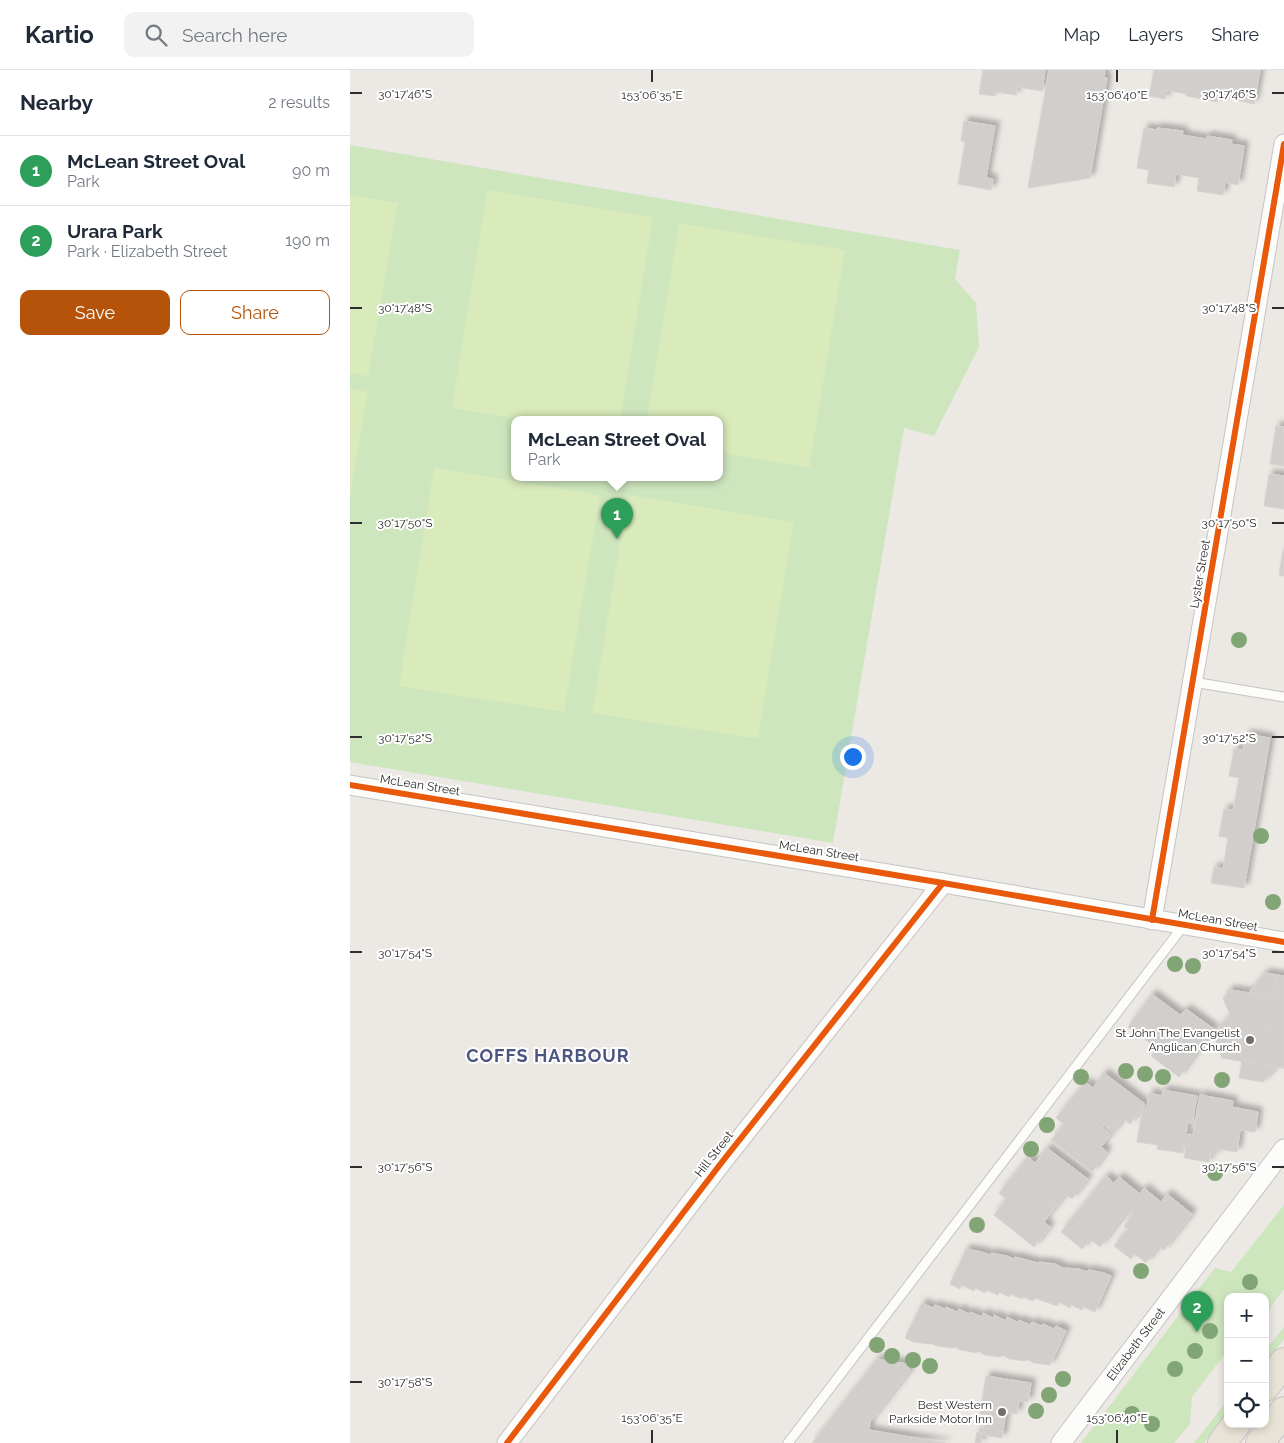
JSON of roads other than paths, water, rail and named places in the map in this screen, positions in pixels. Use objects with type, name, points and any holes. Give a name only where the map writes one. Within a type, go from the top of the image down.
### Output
[{"type":"highway","points":[[1268,1383],[1284,1362]]},
{"type":"highway","points":[[1260,1443],[1284,1411]]},
{"type":"highway","points":[[1222,1443],[1233,1428]]},
{"type":"street","name":"Lyster Street","points":[[1152,920],[1284,144]]},
{"type":"street","name":"McLean Street","points":[[350,785],[943,883],[1284,942]]},
{"type":"street","name":"Hill Street","points":[[507,1443],[722,1162],[943,883]]},
{"type":"street","name":"Elizabeth Street","points":[[1061,1443],[1284,1149]]},
{"type":"lane","points":[[1193,682],[1284,697]]},
{"type":"lane","points":[[788,1443],[1184,925]]},
{"type":"place","name":"McLean Street Oval","points":[[617,539]]},
{"type":"place","name":"St John The Evangelist Anglican Church","points":[[1250,1040]]},
{"type":"place","name":"Urara Park","points":[[1197,1332]]},
{"type":"place","name":"Best Western Parkside Motor Inn","points":[[1002,1412]]},
{"type":"district","name":"COFFS HARBOUR","points":[[548,1055]]}]
